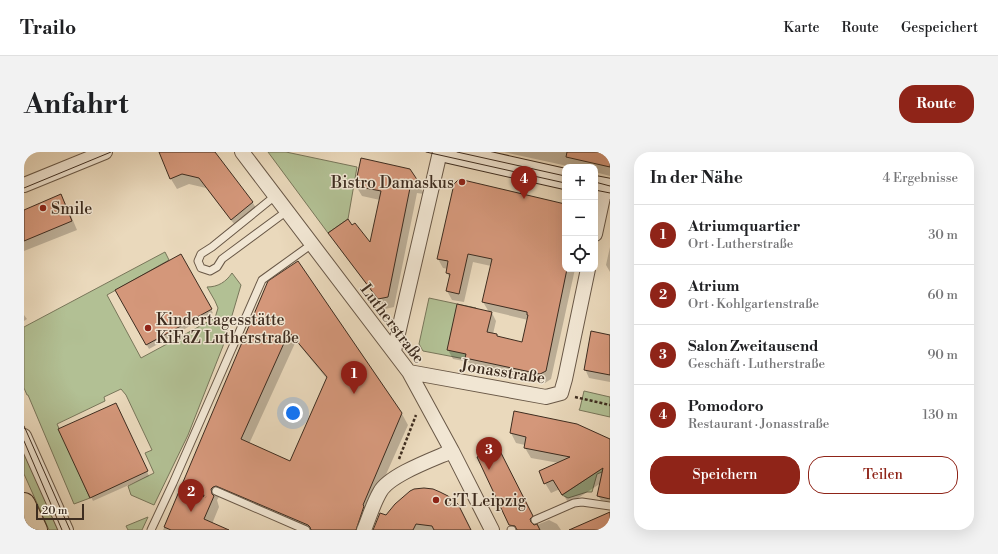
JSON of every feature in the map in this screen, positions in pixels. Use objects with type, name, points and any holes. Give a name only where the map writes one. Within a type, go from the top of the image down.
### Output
[{"type":"main road","points":[[445,152],[562,178]]},
{"type":"street","points":[[24,185],[105,152]]},
{"type":"street","name":"Lutherstraße","points":[[242,152],[409,372],[452,451],[492,530]]},
{"type":"street","points":[[394,351],[440,152]]},
{"type":"street","points":[[598,217],[603,188]]},
{"type":"street","name":"Jonasstraße","points":[[409,372],[546,397],[561,394],[587,272]]},
{"type":"street","points":[[24,436],[66,530]]},
{"type":"street","points":[[364,530],[380,491],[390,482],[401,474],[452,451]]},
{"type":"lane","points":[[274,196],[212,247],[201,254],[198,261],[201,268],[210,271],[217,267],[222,259],[287,211]]},
{"type":"lane","points":[[151,530],[172,487],[262,280],[312,244]]},
{"type":"lane","points":[[216,491],[306,530]]},
{"type":"lane","points":[[535,520],[574,503],[582,502],[610,506]]},
{"type":"path","points":[[561,394],[610,405]]},
{"type":"path","points":[[390,482],[423,397]]},
{"type":"path","points":[[182,487],[212,500]]},
{"type":"green space","points":[[268,152],[286,152],[357,167],[348,219],[328,233]]},
{"type":"green space","points":[[165,252],[169,260],[107,295],[141,358],[215,318],[218,308],[207,287],[215,286],[221,283],[232,273],[241,285],[223,346],[188,435],[154,505],[131,495],[128,486],[154,473],[145,453],[152,450],[126,395],[121,389],[104,397],[105,401],[57,424],[90,498],[74,504],[24,388],[24,327]]},
{"type":"green space","points":[[429,298],[476,308],[465,359],[423,351],[419,344]]},
{"type":"green space","points":[[584,391],[610,397],[610,417],[579,410]]},
{"type":"green space","points":[[24,451],[58,530],[49,530],[24,474]]},
{"type":"green space","points":[[610,463],[610,474],[602,472],[597,474],[592,492],[587,492],[568,498],[562,495]]},
{"type":"green space","points":[[148,517],[142,530],[128,530],[126,526]]},
{"type":"building","points":[[159,152],[215,152],[253,202],[231,220],[199,178],[182,174],[170,179]]},
{"type":"building","points":[[567,152],[610,152],[610,167],[598,164],[566,157]]},
{"type":"building","points":[[361,158],[410,169],[420,184],[411,183],[388,297],[378,299],[328,233],[348,219],[352,225],[355,223],[370,242],[381,191],[355,186]]},
{"type":"building","points":[[459,179],[562,203],[562,272],[566,272],[546,371],[540,374],[465,358],[466,354],[447,350],[457,304],[492,312],[487,332],[522,342],[528,315],[527,312],[482,302],[492,259],[468,254],[459,294],[446,291],[450,274],[446,273],[448,261],[437,259],[454,184]]},
{"type":"building","points":[[61,194],[72,221],[24,241],[24,210]]},
{"type":"building","points":[[181,254],[212,309],[146,345],[115,290]]},
{"type":"building","points":[[298,261],[402,413],[363,505],[364,506],[356,530],[311,530],[308,525],[216,486],[211,489],[214,496],[204,519],[229,530],[171,530],[164,527],[268,281]],"holes":[[[289,332],[327,377],[290,461],[241,439]]]},
{"type":"building","points":[[591,331],[610,335],[610,375],[584,370]]},
{"type":"building","points":[[116,403],[148,471],[90,498],[58,429]]},
{"type":"building","points":[[514,411],[577,424],[610,439],[610,499],[597,496],[603,468],[562,495],[553,480],[544,484],[539,471],[570,457],[524,448],[526,437],[510,433]]},
{"type":"building","points":[[498,447],[533,516],[530,519],[531,522],[534,525],[537,524],[540,530],[517,530],[515,526],[509,525],[477,457]]},
{"type":"building","points":[[424,488],[433,489],[440,492],[458,504],[471,530],[434,530],[432,526],[416,524],[413,530],[373,530],[380,513],[386,515],[395,504],[410,491]]},
{"type":"building","points":[[610,512],[610,530],[569,530]]},
{"type":"tram line","points":[[24,188],[111,152]]},
{"type":"tram line","points":[[426,152],[562,182]]},
{"type":"tram line","points":[[457,152],[562,175]]},
{"type":"tram line","points":[[598,183],[610,186]]},
{"type":"tram line","points":[[598,191],[610,193]]},
{"type":"tram line","points":[[24,426],[70,530]]},
{"type":"tram line","points":[[24,441],[62,530]]},
{"type":"place","name":"Bistro Damaskus","points":[[462,182]]},
{"type":"place","name":"Pomodoro","points":[[524,199]]},
{"type":"place","name":"Smile","points":[[43,208]]},
{"type":"place","name":"Kindertagesstätte KiFaZ Lutherstraße","points":[[148,328]]},
{"type":"place","name":"Atriumquartier","points":[[354,394]]},
{"type":"place","name":"Salon Zweitausend","points":[[489,470]]},
{"type":"place","name":"ciT Leipzig","points":[[436,500]]},
{"type":"place","name":"Atrium","points":[[191,512]]}]
